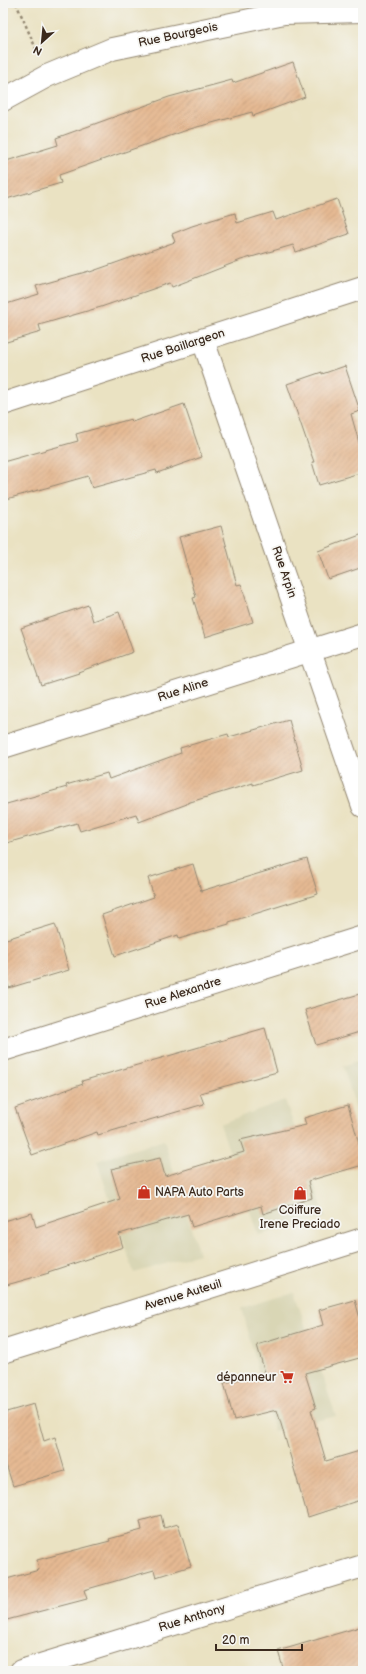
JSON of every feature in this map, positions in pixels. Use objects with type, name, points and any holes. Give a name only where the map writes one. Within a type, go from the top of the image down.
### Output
[{"type":"street","name":"Rue Bourgeois","points":[[3,100],[47,76],[112,49],[284,13],[363,11]]},
{"type":"street","name":"Rue Baillargeon","points":[[3,404],[363,288]]},
{"type":"street","name":"Rue Arpin","points":[[203,340],[311,650],[363,806]]},
{"type":"street","name":"Rue Aline","points":[[3,747],[363,634]]},
{"type":"street","name":"Rue Alexandre","points":[[3,1050],[363,936]]},
{"type":"street","name":"Avenue Auteuil","points":[[3,1352],[363,1239]]},
{"type":"street","name":"Rue Anthony","points":[[21,1671],[363,1566]]},
{"type":"path","points":[[16,3],[47,76]]},
{"type":"shaded area","points":[[363,1059],[363,1131],[343,1066]]},
{"type":"shaded area","points":[[285,1100],[326,1218],[258,1235],[220,1124]]},
{"type":"shaded area","points":[[164,1140],[199,1254],[134,1273],[97,1161]]},
{"type":"shaded area","points":[[294,1292],[336,1416],[274,1431],[242,1308]]},
{"type":"building","points":[[293,62],[305,97],[253,116],[252,112],[190,129],[59,175],[61,183],[3,200],[3,162],[58,145],[56,138],[169,97],[232,80],[233,83]]},
{"type":"building","points":[[337,199],[349,234],[296,252],[293,245],[241,260],[172,287],[170,283],[101,307],[39,325],[41,332],[3,343],[3,305],[39,294],[36,286],[89,271],[90,272],[175,242],[172,234],[192,226],[235,213],[237,223],[273,212],[276,220]]},
{"type":"building","points":[[345,366],[360,411],[351,414],[363,457],[363,472],[319,485],[312,462],[314,462],[287,384]]},
{"type":"building","points":[[184,404],[202,457],[157,473],[156,470],[92,488],[88,476],[3,500],[3,462],[78,441],[76,434],[131,419],[132,422]]},
{"type":"building","points":[[221,526],[237,585],[241,584],[253,622],[205,637],[193,598],[196,597],[179,537]]},
{"type":"building","points":[[363,534],[363,567],[328,579],[318,551]]},
{"type":"building","points":[[88,605],[93,621],[119,612],[133,652],[78,672],[79,673],[41,685],[21,628]]},
{"type":"building","points":[[289,720],[303,770],[187,803],[139,822],[136,814],[80,831],[77,823],[3,844],[3,805],[67,787],[66,785],[107,773],[109,779],[181,753],[180,748],[228,734],[229,737]]},
{"type":"building","points":[[307,859],[318,894],[229,922],[229,924],[179,939],[178,935],[115,956],[102,915],[154,897],[148,878],[193,864],[201,891]]},
{"type":"building","points":[[55,924],[69,970],[9,988],[3,970],[3,940]]},
{"type":"building","points":[[363,993],[363,1031],[316,1045],[305,1010]]},
{"type":"building","points":[[265,1028],[277,1072],[200,1093],[204,1104],[98,1135],[97,1132],[32,1155],[15,1108],[83,1084],[82,1081]]},
{"type":"building","points":[[348,1105],[363,1158],[363,1165],[308,1181],[312,1198],[263,1214],[261,1206],[192,1227],[188,1214],[119,1234],[123,1247],[48,1272],[49,1273],[3,1286],[3,1221],[32,1213],[36,1227],[120,1199],[111,1169],[160,1158],[165,1176],[244,1152],[240,1140],[306,1125],[304,1118]]},
{"type":"building","points":[[355,1300],[363,1330],[363,1357],[305,1373],[316,1408],[311,1410],[326,1461],[363,1450],[363,1499],[308,1517],[277,1410],[234,1420],[224,1383],[265,1373],[257,1345],[323,1325],[319,1310]]},
{"type":"building","points":[[34,1404],[44,1441],[55,1437],[65,1471],[13,1486],[3,1455],[3,1413]]},
{"type":"building","points":[[161,1515],[164,1528],[178,1524],[191,1566],[156,1577],[154,1570],[84,1590],[87,1599],[3,1621],[3,1580],[39,1570],[37,1560],[110,1541],[109,1539],[142,1530],[140,1521]]},
{"type":"building","points":[[363,1626],[363,1671],[284,1671],[278,1651]]},
{"type":"place","name":"NAPA Auto Parts","points":[[144,1192]]},
{"type":"place","name":"Coiffure Irene Preciado","points":[[300,1193]]},
{"type":"place","name":"dépanneur","points":[[287,1377]]}]
